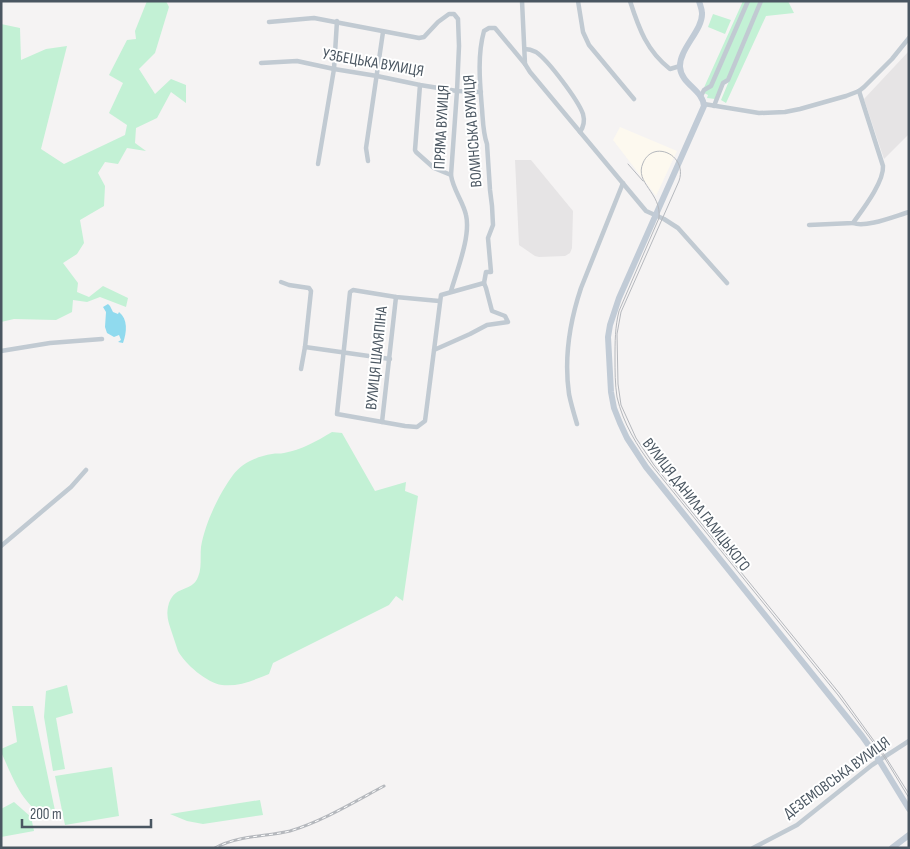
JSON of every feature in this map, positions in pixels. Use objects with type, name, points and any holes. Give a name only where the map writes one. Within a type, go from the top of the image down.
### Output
[{"type":"street","points":[[522,1],[525,64]]},
{"type":"street","points":[[578,1],[583,32],[589,45],[634,99]]},
{"type":"street","points":[[630,1],[645,41],[659,61],[670,69],[680,66]]},
{"type":"street","points":[[699,1],[702,12],[700,24],[684,52],[680,66],[686,80],[701,96],[704,104],[714,106],[719,105],[759,113],[785,112],[846,96],[859,91],[892,59],[908,39]]},
{"type":"street","points":[[701,96],[704,90],[711,86],[748,1]]},
{"type":"street","points":[[714,106],[723,83],[728,80],[761,1]]},
{"type":"street","name":"ПРЯМА ВУЛИЦЯ","points":[[382,32],[419,38],[424,37],[438,22],[449,14],[454,14],[458,19],[459,46],[452,175],[454,186],[466,214],[468,226],[451,291]]},
{"type":"street","points":[[269,22],[314,18],[382,32],[366,148],[368,160]]},
{"type":"street","points":[[318,164],[334,70],[337,22]]},
{"type":"street","name":"ВОЛИНСЬКА ВУЛИЦЯ","points":[[484,283],[486,272],[491,272],[488,238],[492,225],[488,144],[484,136],[480,56],[484,31],[489,28],[495,28],[646,211],[678,228],[727,283]]},
{"type":"street","points":[[525,50],[529,49],[537,53],[575,98],[584,120],[584,127],[580,132]]},
{"type":"street","name":"УЗБЕЦЬКА ВУЛИЦЯ","points":[[261,63],[297,61],[334,70],[420,85],[457,91],[481,92]]},
{"type":"street","points":[[420,85],[415,150],[434,168],[452,175]]},
{"type":"street","points":[[853,223],[880,181],[883,169],[859,91]]},
{"type":"street","name":"ВУЛИЦЯ ДАНИЛА ГАЛИЦЬКОГО","points":[[704,104],[619,298],[610,325],[608,337],[611,392],[614,408],[627,438],[646,467],[862,736],[909,809]]},
{"type":"street","points":[[577,424],[569,394],[567,370],[570,332],[578,297],[623,183]]},
{"type":"street","points":[[809,225],[867,224],[909,212]]},
{"type":"street","points":[[281,282],[309,288],[311,292],[301,369]]},
{"type":"street","points":[[434,350],[487,325],[508,322],[505,316],[492,311],[484,283],[441,295],[439,301],[425,421],[421,425],[382,422],[337,414],[350,292],[353,290],[439,301]]},
{"type":"street","name":"ВУЛИЦЯ ШАЛЯПІНА","points":[[382,422],[396,297]]},
{"type":"street","points":[[1,351],[50,343],[102,339]]},
{"type":"street","points":[[305,347],[390,359]]},
{"type":"street","points":[[1,546],[72,487],[86,470]]},
{"type":"street","name":"ДЕЗЕМОВСЬКА ВУЛИЦЯ","points":[[753,848],[797,825],[879,760],[909,741]]},
{"type":"street","points":[[892,848],[907,836]]},
{"type":"shaded area","points":[[909,51],[909,134],[884,159],[864,99]]},
{"type":"shaded area","points":[[620,127],[677,151],[656,196],[613,140]]},
{"type":"shaded area","points":[[515,160],[531,160],[573,211],[572,248],[570,253],[565,256],[539,257],[519,245]]},
{"type":"green space","points":[[147,1],[166,1],[169,7],[155,53],[139,69],[155,94],[171,79],[186,85],[186,103],[171,92],[157,118],[136,128],[135,143],[146,151],[127,148],[118,164],[105,162],[98,173],[105,186],[104,206],[80,220],[84,243],[77,254],[63,263],[78,283],[77,292],[89,297],[103,286],[128,298],[126,307],[100,297],[87,302],[73,300],[72,312],[56,320],[14,319],[1,322],[1,24],[20,28],[21,60],[46,49],[67,46],[41,149],[64,164],[125,135],[127,125],[109,113],[123,83],[109,75],[127,40],[136,39],[135,31]]},
{"type":"green space","points":[[743,1],[788,1],[794,13],[766,16],[726,103],[721,100],[729,81],[723,83],[715,99],[707,98],[708,95],[702,92]]},
{"type":"green space","points":[[713,14],[731,20],[725,34],[708,27]]},
{"type":"green space","points":[[332,432],[342,433],[375,491],[406,482],[405,491],[418,496],[403,601],[396,596],[389,605],[273,663],[269,674],[234,685],[222,685],[210,681],[191,667],[181,656],[169,623],[167,611],[170,600],[174,595],[195,582],[198,577],[203,538],[218,500],[233,475],[251,461],[261,456],[297,450]]},
{"type":"green space","points":[[67,685],[73,713],[56,718],[65,769],[53,771],[44,717],[46,691]]},
{"type":"green space","points":[[12,706],[33,706],[57,820],[37,811],[23,797],[1,752],[1,749],[17,742]]},
{"type":"green space","points":[[112,767],[119,816],[65,825],[55,776]]},
{"type":"green space","points":[[260,800],[263,815],[203,824],[187,821],[170,814]]},
{"type":"green space","points":[[14,802],[31,817],[34,831],[1,837],[1,809]]},
{"type":"water","points":[[108,304],[113,312],[118,314],[119,312],[124,318],[126,330],[123,343],[118,342],[121,340],[119,335],[114,337],[107,333],[105,327],[106,312],[103,307]]},
{"type":"tram line","points":[[909,794],[885,756],[840,694],[654,465],[636,438],[621,405],[618,384],[617,334],[621,312],[679,181],[679,164],[674,158],[668,153],[654,152],[648,156],[641,170],[642,177],[659,209],[659,218],[619,311],[616,329],[616,387],[623,416],[636,442],[653,467],[838,695],[884,757],[909,798]]},
{"type":"tram line","points":[[628,164],[643,181]]},
{"type":"railway","points":[[215,848],[233,841],[281,833],[302,827],[338,811],[384,786]]}]
